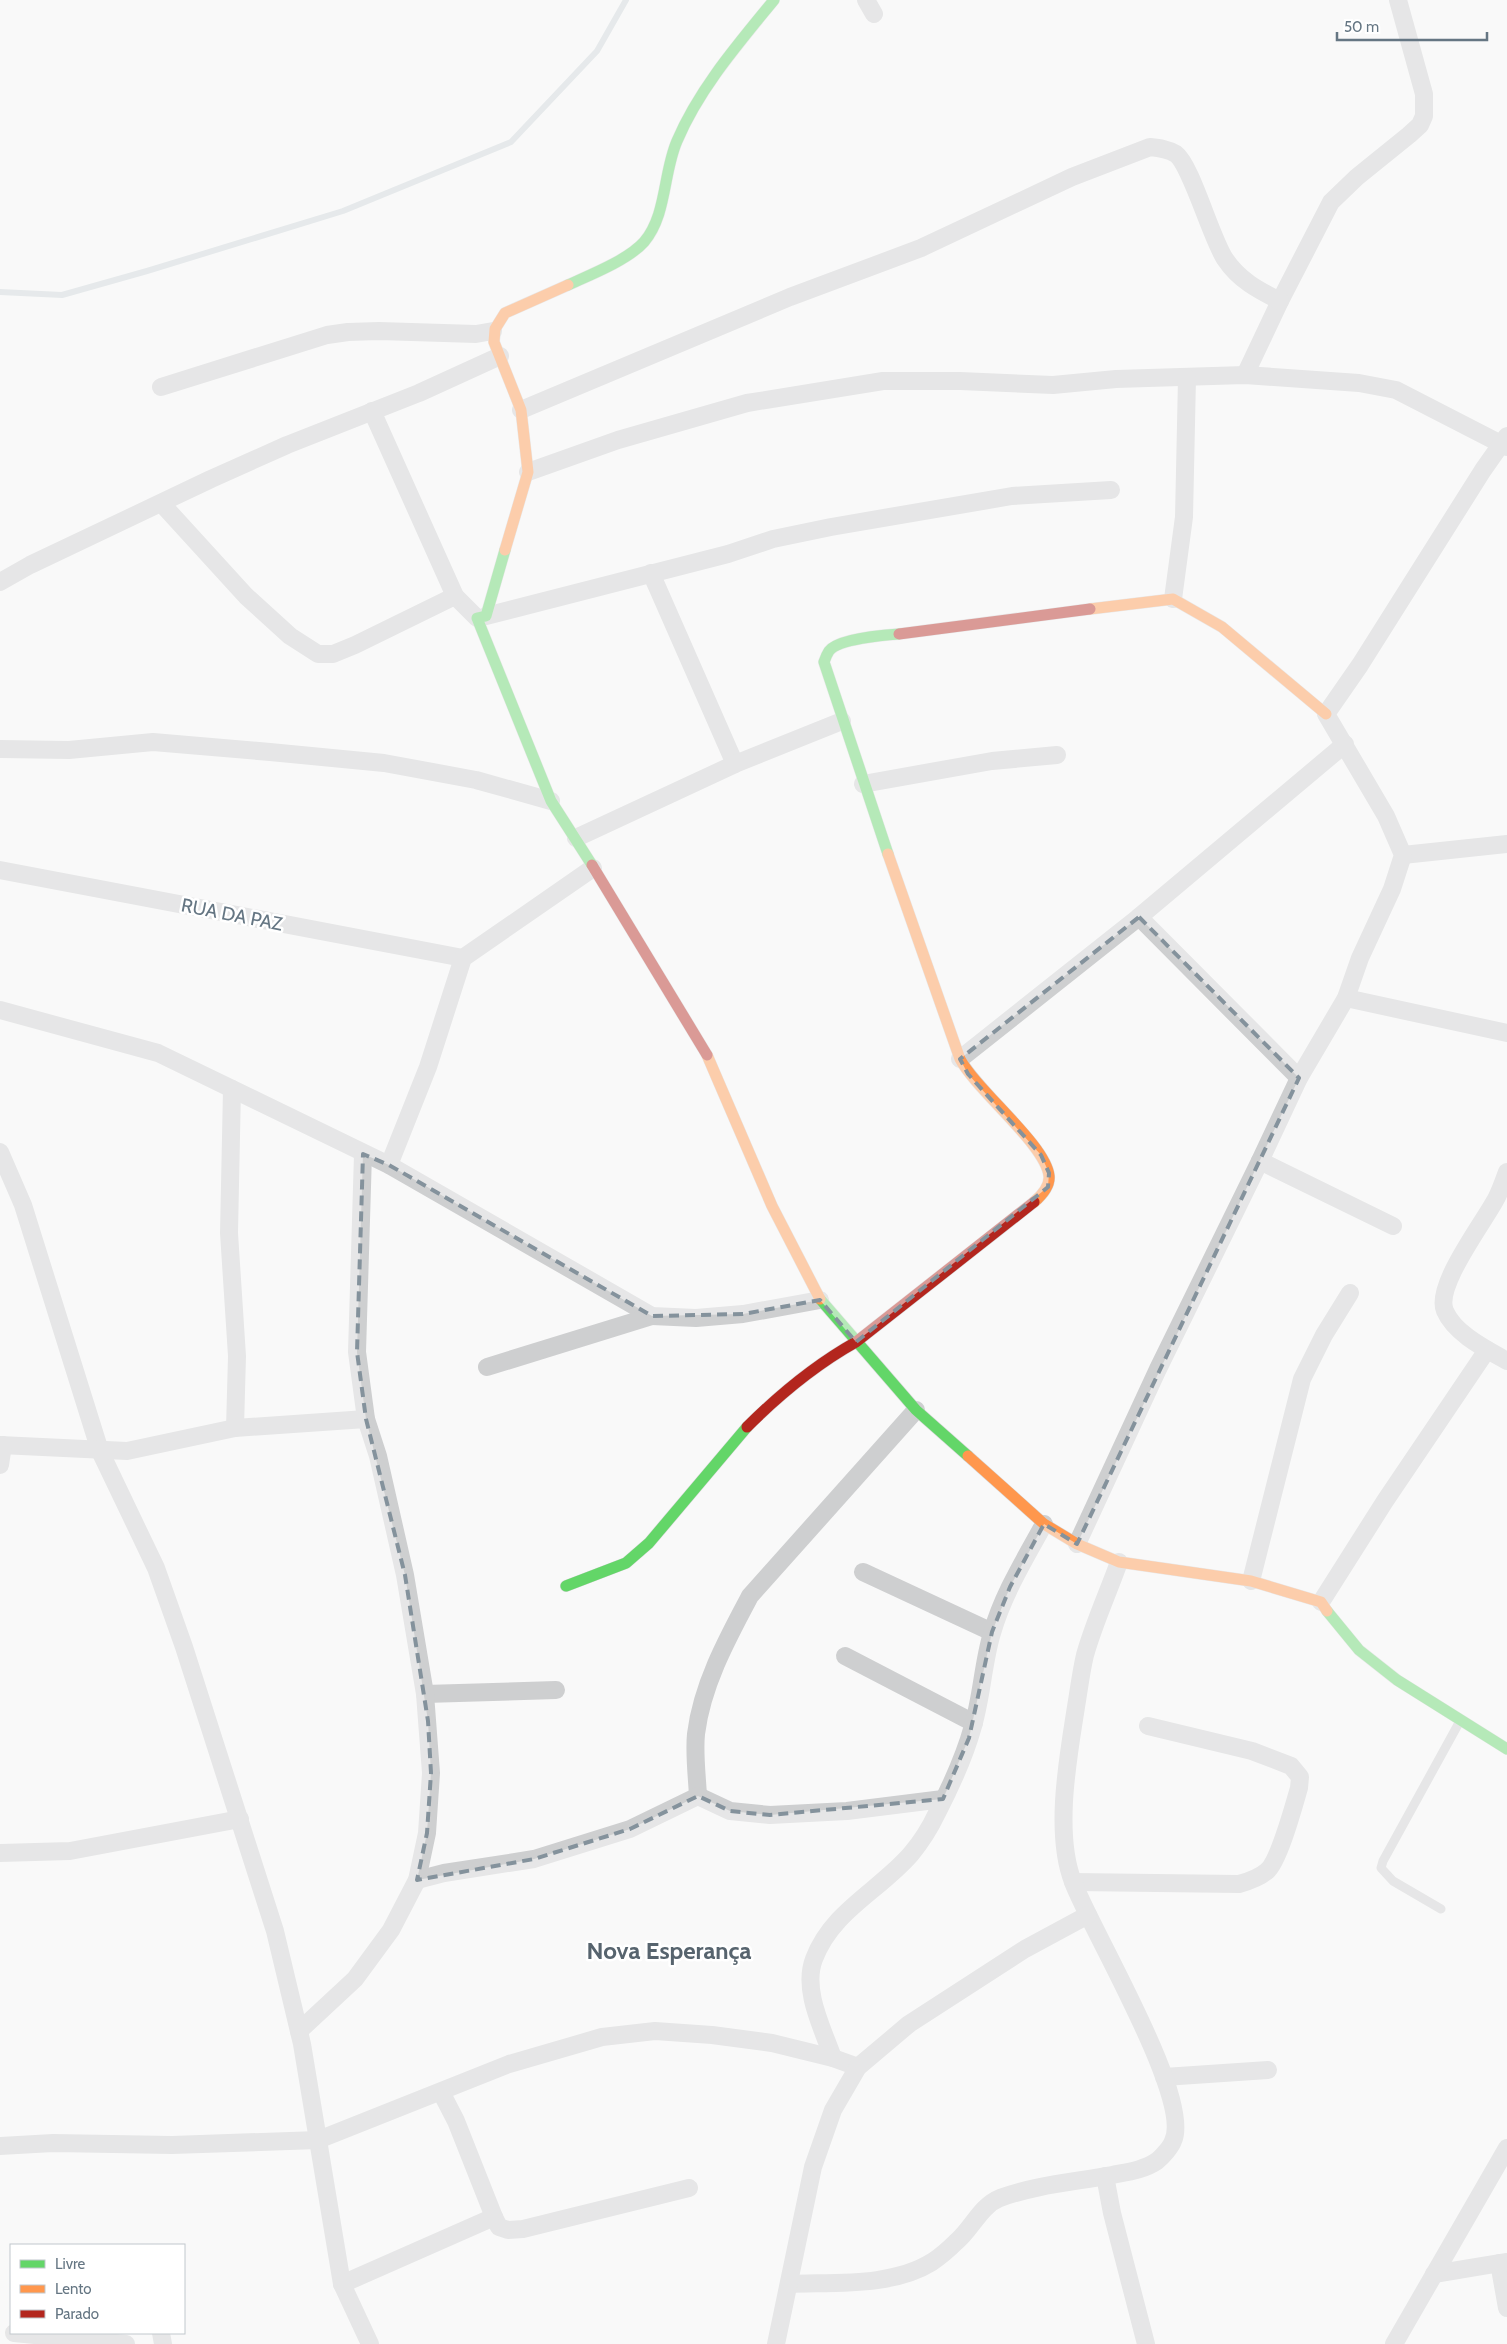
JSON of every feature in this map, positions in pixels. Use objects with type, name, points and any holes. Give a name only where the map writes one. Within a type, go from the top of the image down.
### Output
[{"type":"street","points":[[481,617],[528,472],[521,410],[500,356],[493,330],[497,321],[505,313],[590,275],[634,250],[644,242],[650,233],[657,212],[672,153],[683,130],[716,74],[739,41],[774,0]]},
{"type":"street","points":[[1245,375],[1280,301],[1331,202],[1346,186],[1420,125],[1424,116],[1424,94],[1398,0]]},
{"type":"street","points":[[521,410],[790,297],[921,248],[1072,177],[1150,147],[1163,148],[1177,155],[1187,173],[1217,246],[1226,261],[1247,283],[1280,301]]},
{"type":"street","points":[[161,387],[326,335],[348,332],[468,334],[493,330]]},
{"type":"street","points":[[0,582],[127,517],[162,504],[211,478],[287,444],[420,393],[500,356]]},
{"type":"street","points":[[528,472],[618,440],[748,403],[883,381],[960,381],[1053,385],[1116,380],[1245,375],[1379,386],[1396,390],[1505,442],[1326,714]]},
{"type":"street","points":[[1173,599],[1184,517],[1187,378]]},
{"type":"street","points":[[372,411],[455,596],[481,617],[551,801],[576,838],[701,1043],[772,1206],[820,1300],[916,1410],[1044,1524],[1077,1544],[1119,1562],[1251,1581],[1321,1602],[1338,1626],[1359,1650],[1396,1680],[1507,1749]]},
{"type":"street","points":[[481,617],[773,540],[831,527],[1012,496],[1111,490]]},
{"type":"street","points":[[162,504],[246,596],[290,636],[318,654],[332,654],[355,645],[455,596]]},
{"type":"street","points":[[651,573],[735,764]]},
{"type":"street","points":[[566,1586],[626,1563],[643,1549],[743,1432],[774,1400],[824,1360],[856,1342],[1039,1198],[1048,1187],[1049,1173],[1041,1155],[968,1074],[960,1059],[842,721],[824,662],[829,650],[835,646],[864,638],[1173,599],[1222,627],[1326,714],[1386,816],[1403,855],[1392,889],[1360,958],[1346,998],[1299,1078],[1158,1368],[1077,1544]]},
{"type":"street","points":[[576,838],[735,764],[842,721]]},
{"type":"street","points":[[0,749],[69,750],[153,742],[280,753],[384,763],[476,780],[551,801]]},
{"type":"street","points":[[960,1059],[1139,917],[1345,744]]},
{"type":"street","points":[[863,784],[992,761],[1057,755]]},
{"type":"street","points":[[1403,855],[1507,844]]},
{"type":"street","points":[[389,1165],[428,1067],[463,958],[593,868]]},
{"type":"street","name":"RUA DA PAZ","points":[[0,870],[463,958]]},
{"type":"street","points":[[1139,917],[1299,1078]]},
{"type":"street","points":[[1346,998],[1507,1033]]},
{"type":"street","points":[[0,1010],[158,1054],[389,1165],[652,1316]]},
{"type":"street","points":[[232,1089],[229,1233],[237,1356],[235,1428]]},
{"type":"street","points":[[0,1152],[23,1205],[100,1451],[156,1568],[184,1647],[275,1932],[299,2031],[342,2284],[370,2344]]},
{"type":"street","points":[[299,2031],[354,1979],[391,1930],[417,1880],[427,1833],[431,1773],[425,1694],[405,1575],[378,1456],[366,1419],[357,1352],[363,1154]]},
{"type":"street","points":[[1260,1161],[1393,1226]]},
{"type":"street","points":[[1507,1172],[1502,1201],[1462,1254],[1444,1295],[1443,1308],[1449,1319],[1460,1330],[1487,1350],[1507,1361]]},
{"type":"street","points":[[1251,1581],[1302,1379],[1324,1335],[1350,1293]]},
{"type":"street","points":[[487,1367],[652,1316],[696,1318],[742,1314],[820,1300]]},
{"type":"street","points":[[1321,1602],[1385,1501],[1487,1350]]},
{"type":"street","points":[[698,1796],[696,1735],[703,1700],[728,1639],[750,1596],[916,1410]]},
{"type":"street","points":[[0,1465],[2,1445],[127,1451],[235,1428],[366,1419]]},
{"type":"street","points":[[833,2058],[816,2011],[811,1983],[813,1960],[842,1914],[910,1856],[925,1835],[970,1738],[992,1632],[1010,1587],[1044,1524]]},
{"type":"street","points":[[789,2284],[867,2281],[902,2275],[932,2262],[960,2240],[978,2215],[996,2200],[1020,2191],[1136,2170],[1157,2160],[1174,2140],[1177,2117],[1164,2077],[1136,2011],[1073,1882],[1066,1859],[1064,1815],[1067,1754],[1085,1656],[1119,1562]]},
{"type":"street","points":[[862,1572],[992,1632]]},
{"type":"street","points":[[845,1656],[974,1723]]},
{"type":"street","points":[[425,1694],[556,1690]]},
{"type":"street","points":[[1073,1882],[1239,1884],[1254,1880],[1269,1870],[1300,1788],[1300,1777],[1291,1766],[1252,1751],[1148,1726]]},
{"type":"street","points":[[698,1796],[730,1811],[770,1815],[847,1811],[943,1799]]},
{"type":"street","points":[[417,1880],[444,1873],[534,1859],[630,1829],[698,1796]]},
{"type":"street","points":[[0,1853],[70,1851],[240,1820]]},
{"type":"street","points":[[776,2344],[813,2167],[833,2110],[858,2067],[909,2024],[1025,1949],[1088,1915]]},
{"type":"street","points":[[0,2146],[53,2143],[172,2145],[318,2140],[509,2064],[602,2037],[655,2031],[712,2035],[772,2043],[833,2058],[858,2067]]},
{"type":"street","points":[[1164,2077],[1268,2070]]},
{"type":"street","points":[[441,2092],[456,2121],[499,2227],[508,2230],[523,2229],[689,2188]]},
{"type":"street","points":[[1394,2344],[1488,2184],[1507,2148]]},
{"type":"street","points":[[1105,2176],[1112,2213],[1146,2344]]},
{"type":"street","points":[[1488,2184],[1507,2180]]},
{"type":"street","points":[[342,2284],[494,2217]]},
{"type":"street","points":[[1434,2274],[1503,2263],[1507,2308]]},
{"type":"street","points":[[22,2334],[126,2344]]},
{"type":"lane","points":[[1441,1909],[1393,1881],[1381,1868],[1383,1861],[1460,1721]]},
{"type":"highlighted area","points":[[1139,917],[1299,1078],[1077,1544],[1044,1524],[1010,1587],[992,1632],[969,1738],[943,1799],[770,1815],[730,1811],[698,1796],[630,1829],[534,1859],[417,1880],[427,1833],[431,1773],[428,1721],[405,1575],[366,1419],[357,1352],[363,1154],[389,1165],[652,1316],[743,1314],[820,1300],[856,1342],[1048,1187],[1049,1173],[1041,1155],[968,1074],[960,1059]]},
{"type":"waterway","points":[[0,292],[62,295],[147,271],[343,211],[511,142],[597,51],[626,0]]},
{"type":"traffic: fast","points":[[568,285],[619,261],[644,242],[657,219],[661,207],[669,166],[677,141],[696,103],[720,68],[774,0]]},
{"type":"traffic: fast","points":[[505,550],[486,616],[477,618],[551,801],[592,865]]},
{"type":"traffic: fast","points":[[888,854],[824,662],[829,651],[842,643],[862,638],[899,634]]},
{"type":"traffic: fast","points":[[820,1299],[916,1410],[968,1456]]},
{"type":"traffic: fast","points":[[566,1586],[626,1563],[649,1543],[747,1427]]},
{"type":"traffic: fast","points":[[1327,1611],[1359,1650],[1397,1680],[1507,1749]]},
{"type":"traffic: slow","points":[[505,550],[528,472],[521,410],[494,342],[495,329],[505,313],[568,285]]},
{"type":"traffic: slow","points":[[1090,609],[1173,599],[1222,627],[1326,714]]},
{"type":"traffic: slow","points":[[888,854],[960,1059],[969,1072],[1024,1134],[1045,1163],[1049,1176],[1047,1187],[1034,1202]]},
{"type":"traffic: slow","points":[[707,1055],[772,1206],[820,1299]]},
{"type":"traffic: slow","points":[[968,1456],[1044,1524],[1077,1544],[1119,1562],[1251,1581],[1321,1602],[1327,1611]]},
{"type":"traffic: jam","points":[[899,634],[1090,609]]},
{"type":"traffic: jam","points":[[592,865],[707,1055]]},
{"type":"traffic: jam","points":[[747,1427],[799,1381],[826,1360],[856,1342],[1034,1202]]},
{"type":"district","name":"Nova Esperança","points":[[669,1951]]}]
